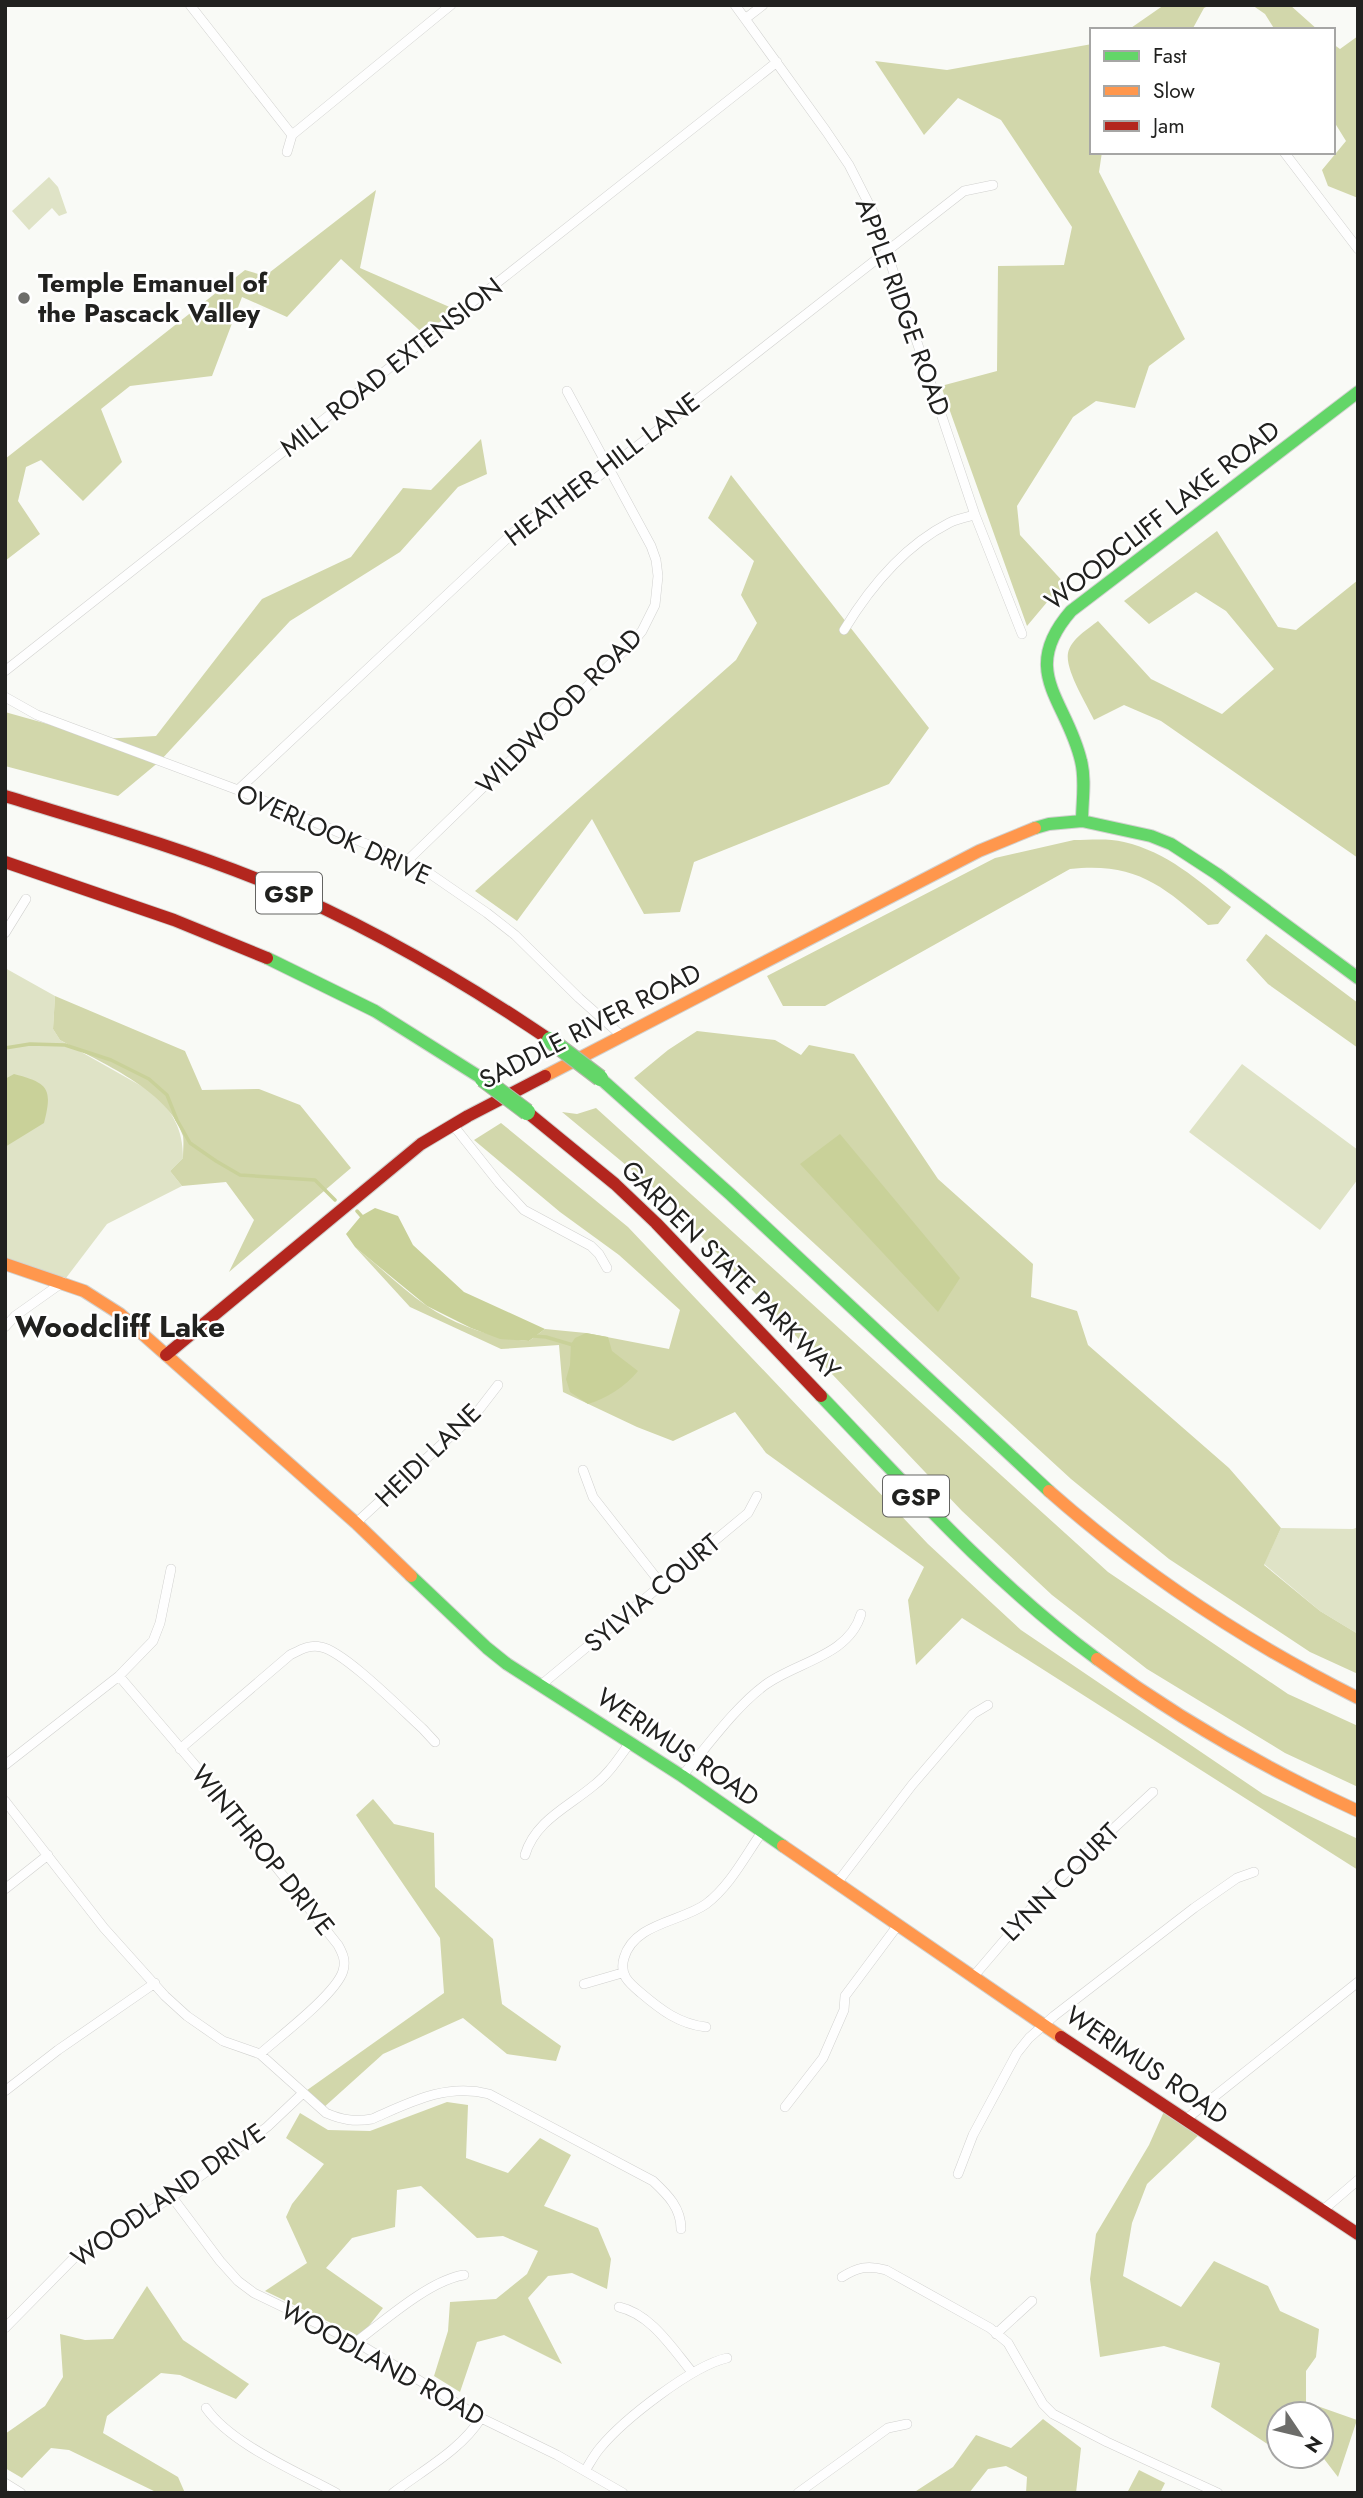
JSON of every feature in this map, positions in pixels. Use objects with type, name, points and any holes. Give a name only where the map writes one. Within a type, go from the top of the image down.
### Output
[{"type":"main road","name":"WOODCLIFF LAKE ROAD","points":[[1083,821],[1081,761],[1046,666],[1045,654],[1051,634],[1071,611],[1358,392]]},
{"type":"main road","name":"GARDEN STATE PARKWAY","points":[[5,796],[213,863],[316,904],[418,955],[476,990],[600,1078],[687,1154],[1001,1448],[1095,1530],[1174,1591],[1221,1622],[1318,1679],[1358,1698]]},
{"type":"main road","name":"SADDLE RIVER ROAD","points":[[166,1355],[362,1190],[421,1144],[622,1036],[979,851],[1024,831],[1049,824],[1083,821],[1131,830],[1171,844],[1226,880],[1358,978]]},
{"type":"main road","name":"GARDEN STATE PARKWAY","points":[[5,862],[185,924],[278,963],[386,1018],[483,1079],[615,1184],[656,1223],[927,1507],[997,1576],[1050,1622],[1140,1691],[1186,1720],[1283,1776],[1358,1811]]},
{"type":"main road","name":"WERIMUS ROAD","points":[[5,1264],[63,1282],[102,1301],[356,1523],[487,1648],[629,1744],[682,1776],[1043,2025],[1358,2234]]},
{"type":"street","points":[[190,5],[292,135]]},
{"type":"street","points":[[287,152],[292,135],[451,5]]},
{"type":"street","name":"APPLE RIDGE ROAD","points":[[735,5],[849,165],[874,214],[975,515],[1022,634]]},
{"type":"street","points":[[746,19],[763,5]]},
{"type":"street","name":"MILL ROAD EXTENSION","points":[[5,671],[777,62]]},
{"type":"street","points":[[1286,154],[1358,249]]},
{"type":"street","name":"HEATHER HILL LANE","points":[[239,790],[533,516],[595,479],[964,191],[993,185]]},
{"type":"street","name":"WILDWOOD ROAD","points":[[407,861],[632,643],[650,618],[658,591],[656,560],[651,546],[567,391]]},
{"type":"street","points":[[844,630],[870,589],[906,554],[951,522],[975,515]]},
{"type":"street","name":"OVERLOOK DRIVE","points":[[5,697],[37,715],[239,790],[407,861],[429,873],[515,935],[622,1036]]},
{"type":"street","points":[[5,933],[26,899]]},
{"type":"street","points":[[453,1125],[524,1210],[591,1245],[600,1254],[607,1268]]},
{"type":"street","points":[[5,1327],[15,1316],[63,1282]]},
{"type":"street","name":"HEIDI LANE","points":[[356,1523],[478,1411],[498,1385]]},
{"type":"street","points":[[583,1471],[593,1497],[663,1585]]},
{"type":"street","name":"SYLVIA COURT","points":[[541,1685],[748,1513],[757,1496]]},
{"type":"street","points":[[5,1765],[119,1676],[153,1641],[160,1623],[171,1569]]},
{"type":"street","points":[[682,1776],[765,1685],[818,1659],[837,1646],[858,1625],[861,1614]]},
{"type":"street","points":[[180,1749],[290,1655],[313,1646],[322,1647],[340,1656],[435,1742]]},
{"type":"street","name":"WINTHROP DRIVE","points":[[119,1676],[330,1934],[344,1957],[344,1969],[331,1990],[260,2054]]},
{"type":"street","points":[[837,1883],[912,1785],[973,1714],[988,1705]]},
{"type":"street","points":[[525,1856],[529,1842],[540,1826],[595,1785],[611,1769],[629,1744]]},
{"type":"street","name":"LYNN COURT","points":[[973,1977],[1048,1889],[1153,1792]]},
{"type":"street","points":[[5,1801],[104,1928],[165,1996],[204,2029],[223,2041],[260,2054],[327,2113],[338,2118],[359,2121],[372,2119],[443,2091],[459,2089],[489,2094],[653,2181],[670,2197],[681,2217],[681,2229]]},
{"type":"street","points":[[706,2028],[679,2021],[662,2011],[630,1983],[622,1973],[627,1948],[636,1938],[705,1904],[728,1881],[762,1832]]},
{"type":"street","points":[[5,1889],[48,1855]]},
{"type":"street","points":[[958,2174],[973,2135],[1017,2053],[1043,2025],[1194,1908],[1237,1878],[1254,1872]]},
{"type":"street","points":[[785,2107],[823,2058],[845,2010],[845,1996],[898,1925]]},
{"type":"street","points":[[584,1984],[622,1973]]},
{"type":"street","points":[[1185,2120],[1358,1982]]},
{"type":"street","points":[[5,2091],[58,2050],[155,1983]]},
{"type":"street","name":"WOODLAND DRIVE","points":[[5,2328],[76,2256],[172,2197],[267,2127],[303,2093]]},
{"type":"street","points":[[1322,2211],[1358,2180]]},
{"type":"street","name":"WOODLAND ROAD","points":[[172,2197],[238,2281],[254,2293],[356,2342],[481,2418],[623,2493]]},
{"type":"street","points":[[842,2277],[855,2269],[870,2266],[886,2270],[1008,2343],[1043,2404],[1053,2414],[1218,2493]]},
{"type":"street","points":[[356,2342],[434,2286],[450,2277],[464,2275]]},
{"type":"street","points":[[996,2334],[1032,2301]]},
{"type":"street","points":[[619,2307],[629,2309],[645,2319],[692,2372]]},
{"type":"street","points":[[585,2471],[599,2449],[623,2424],[692,2372],[727,2358]]},
{"type":"street","points":[[206,2407],[215,2421],[230,2435],[336,2493]]},
{"type":"street","points":[[393,2493],[460,2443],[481,2418]]},
{"type":"street","points":[[798,2493],[888,2428],[906,2424]]},
{"type":"street","points":[[5,2483],[21,2493]]},
{"type":"shaded area","points":[[1164,5],[1210,5],[1204,8],[1193,28],[1131,28]]},
{"type":"shaded area","points":[[1252,5],[1290,5],[1316,28],[1274,28],[1265,14]]},
{"type":"shaded area","points":[[1358,36],[1358,198],[1328,186],[1322,170],[1346,141],[1335,123],[1335,45],[1340,49]]},
{"type":"shaded area","points":[[1090,44],[1090,154],[1102,154],[1099,172],[1185,339],[1149,366],[1135,408],[1096,401],[1073,417],[1017,506],[1020,535],[1067,586],[1048,601],[1027,626],[941,386],[997,371],[998,266],[1064,265],[1072,227],[1001,120],[958,98],[924,135],[875,61],[947,70]]},
{"type":"shaded area","points":[[49,177],[58,187],[67,213],[59,216],[52,208],[29,230],[12,211]]},
{"type":"shaded area","points":[[376,190],[360,268],[461,312],[428,338],[341,259],[287,317],[242,297],[212,376],[130,386],[101,409],[122,462],[83,501],[41,460],[26,467],[18,501],[40,534],[5,561],[5,459],[245,270],[265,276]]},
{"type":"shaded area","points":[[481,439],[487,474],[458,487],[400,552],[290,621],[160,761],[118,796],[5,766],[5,712],[101,739],[156,736],[262,599],[351,557],[403,488],[431,490]]},
{"type":"shaded area","points":[[731,475],[929,728],[889,784],[694,862],[680,912],[644,914],[592,819],[517,921],[475,891],[736,660],[757,623],[741,595],[754,561],[708,518]]},
{"type":"shaded area","points":[[1217,531],[1278,627],[1296,630],[1358,580],[1358,858],[1161,721],[1124,705],[1094,720],[1073,677],[1068,660],[1070,648],[1080,635],[1098,621],[1151,679],[1222,714],[1274,669],[1226,611],[1196,592],[1149,624],[1124,601]]},
{"type":"shaded area","points":[[1074,840],[1118,841],[1140,847],[1181,868],[1231,907],[1218,924],[1208,925],[1176,898],[1146,879],[1113,869],[1070,869],[825,1006],[783,1006],[767,976],[995,858]]},
{"type":"shaded area","points":[[1266,934],[1358,1003],[1358,1048],[1268,984],[1246,960]]},
{"type":"shaded area","points":[[5,968],[55,996],[53,1029],[60,1040],[152,1092],[171,1114],[181,1138],[183,1158],[170,1171],[182,1186],[107,1224],[63,1282],[5,1264]]},
{"type":"shaded area","points":[[55,996],[185,1051],[202,1090],[259,1089],[300,1105],[351,1168],[229,1272],[254,1220],[226,1182],[182,1186],[170,1171],[183,1158],[183,1136],[175,1120],[148,1091],[131,1079],[60,1040],[53,1029]]},
{"type":"shaded area","points":[[697,1031],[775,1040],[801,1055],[809,1045],[854,1054],[938,1179],[1033,1264],[1031,1297],[1077,1311],[1088,1345],[1229,1468],[1281,1528],[1264,1565],[1320,1611],[1358,1634],[1358,1674],[1310,1652],[1169,1559],[1071,1479],[634,1078],[668,1050]]},
{"type":"shaded area","points":[[1242,1064],[1358,1150],[1358,1179],[1320,1230],[1189,1132]]},
{"type":"shaded area","points":[[14,1074],[41,1084],[48,1102],[44,1123],[5,1147],[5,1079]]},
{"type":"shaded area","points":[[596,1108],[1108,1572],[1288,1694],[1358,1726],[1358,1787],[1285,1753],[1147,1669],[1052,1595],[962,1511],[661,1194],[562,1112],[577,1114]]},
{"type":"shaded area","points":[[501,1123],[628,1227],[928,1544],[1021,1630],[1263,1794],[1358,1839],[1358,1870],[962,1618],[916,1665],[908,1600],[924,1567],[766,1453],[735,1412],[673,1441],[563,1392],[559,1345],[501,1349],[410,1307],[355,1247],[427,1306],[476,1330],[529,1341],[545,1329],[586,1333],[669,1349],[680,1310],[619,1255],[560,1212],[474,1140]]},
{"type":"shaded area","points":[[840,1134],[960,1278],[938,1312],[800,1164]]},
{"type":"shaded area","points":[[375,1208],[398,1216],[413,1245],[464,1292],[545,1329],[529,1341],[500,1339],[427,1306],[355,1247],[346,1234],[361,1216]]},
{"type":"shaded area","points":[[586,1333],[608,1337],[612,1351],[638,1371],[615,1391],[588,1404],[570,1392],[566,1379],[571,1344],[575,1338]]},
{"type":"shaded area","points":[[1358,1527],[1358,1634],[1320,1611],[1264,1564],[1281,1528]]},
{"type":"shaded area","points":[[373,1799],[394,1824],[434,1833],[435,1887],[493,1939],[502,2004],[561,2046],[556,2061],[507,2054],[463,2018],[383,2054],[322,2109],[303,2093],[444,1993],[440,1938],[356,1815]]},
{"type":"shaded area","points":[[447,2102],[468,2105],[466,2158],[508,2173],[540,2138],[571,2155],[544,2206],[598,2228],[611,2259],[607,2289],[572,2273],[548,2276],[528,2298],[562,2364],[504,2335],[477,2342],[460,2392],[434,2376],[448,2331],[450,2302],[496,2299],[527,2274],[538,2251],[503,2236],[477,2238],[421,2186],[397,2190],[395,2227],[352,2238],[326,2268],[383,2308],[360,2337],[265,2291],[307,2263],[286,2217],[292,2204],[324,2164],[286,2138],[300,2113],[328,2130],[370,2131]]},
{"type":"shaded area","points":[[1166,2107],[1202,2132],[1147,2184],[1132,2223],[1123,2276],[1181,2307],[1214,2261],[1268,2286],[1280,2311],[1319,2329],[1316,2357],[1306,2371],[1306,2400],[1265,2400],[1265,2442],[1211,2407],[1220,2363],[1164,2346],[1100,2357],[1090,2279],[1096,2234],[1149,2145]]},
{"type":"shaded area","points":[[147,2286],[183,2340],[249,2384],[236,2399],[180,2375],[161,2373],[107,2416],[103,2433],[178,2477],[185,2493],[158,2493],[69,2450],[51,2448],[22,2478],[5,2468],[5,2434],[45,2406],[63,2377],[60,2334],[85,2340],[113,2339]]},
{"type":"shaded area","points":[[1335,2412],[1357,2420],[1338,2477],[1333,2470],[1335,2470]]},
{"type":"shaded area","points":[[1043,2419],[1081,2448],[1076,2493],[1026,2493],[1027,2477],[1006,2466],[988,2469],[969,2493],[913,2493],[953,2467],[976,2435],[1011,2448]]},
{"type":"shaded area","points":[[1139,2470],[1165,2483],[1160,2493],[1127,2493]]},
{"type":"waterway","points":[[5,1048],[30,1044],[65,1045],[111,1060],[149,1079],[167,1095],[190,1143],[216,1161],[240,1175],[315,1180],[335,1200]]},
{"type":"waterway","points":[[357,1211],[364,1219]]},
{"type":"waterway","points":[[533,1336],[573,1345]]},
{"type":"traffic: fast","points":[[1082,821],[1084,783],[1081,761],[1051,686],[1047,669],[1048,652],[1056,632],[1071,611],[1358,392]]},
{"type":"traffic: fast","points":[[1035,828],[1082,821],[1151,836],[1171,844],[1217,874],[1358,978]]},
{"type":"traffic: fast","points":[[267,958],[375,1011],[483,1079]]},
{"type":"traffic: fast","points":[[550,1040],[600,1078]]},
{"type":"traffic: fast","points":[[600,1078],[730,1194],[1049,1491]]},
{"type":"traffic: fast","points":[[483,1079],[527,1112]]},
{"type":"traffic: fast","points":[[821,1396],[988,1567],[1059,1630],[1097,1659]]},
{"type":"traffic: fast","points":[[411,1576],[507,1664],[682,1776],[783,1846]]},
{"type":"traffic: slow","points":[[545,1076],[979,851],[1035,828]]},
{"type":"traffic: slow","points":[[5,1264],[84,1291],[120,1314],[356,1523],[411,1576]]},
{"type":"traffic: slow","points":[[1049,1491],[1121,1550],[1197,1605],[1276,1654],[1358,1698]]},
{"type":"traffic: slow","points":[[1097,1659],[1224,1742],[1358,1811]]},
{"type":"traffic: slow","points":[[783,1846],[1061,2037]]},
{"type":"traffic: jam","points":[[5,796],[203,858],[304,899],[412,954],[550,1040]]},
{"type":"traffic: jam","points":[[5,862],[174,920],[267,958]]},
{"type":"traffic: jam","points":[[166,1355],[421,1144],[545,1076]]},
{"type":"traffic: jam","points":[[527,1112],[615,1184],[656,1223],[821,1396]]},
{"type":"traffic: jam","points":[[1061,2037],[1358,2234]]},
{"type":"place","name":"Temple Emanuel of the Pascack Valley","points":[[24,298]]},
{"type":"district","name":"Woodcliff Lake","points":[[120,1326]]}]
